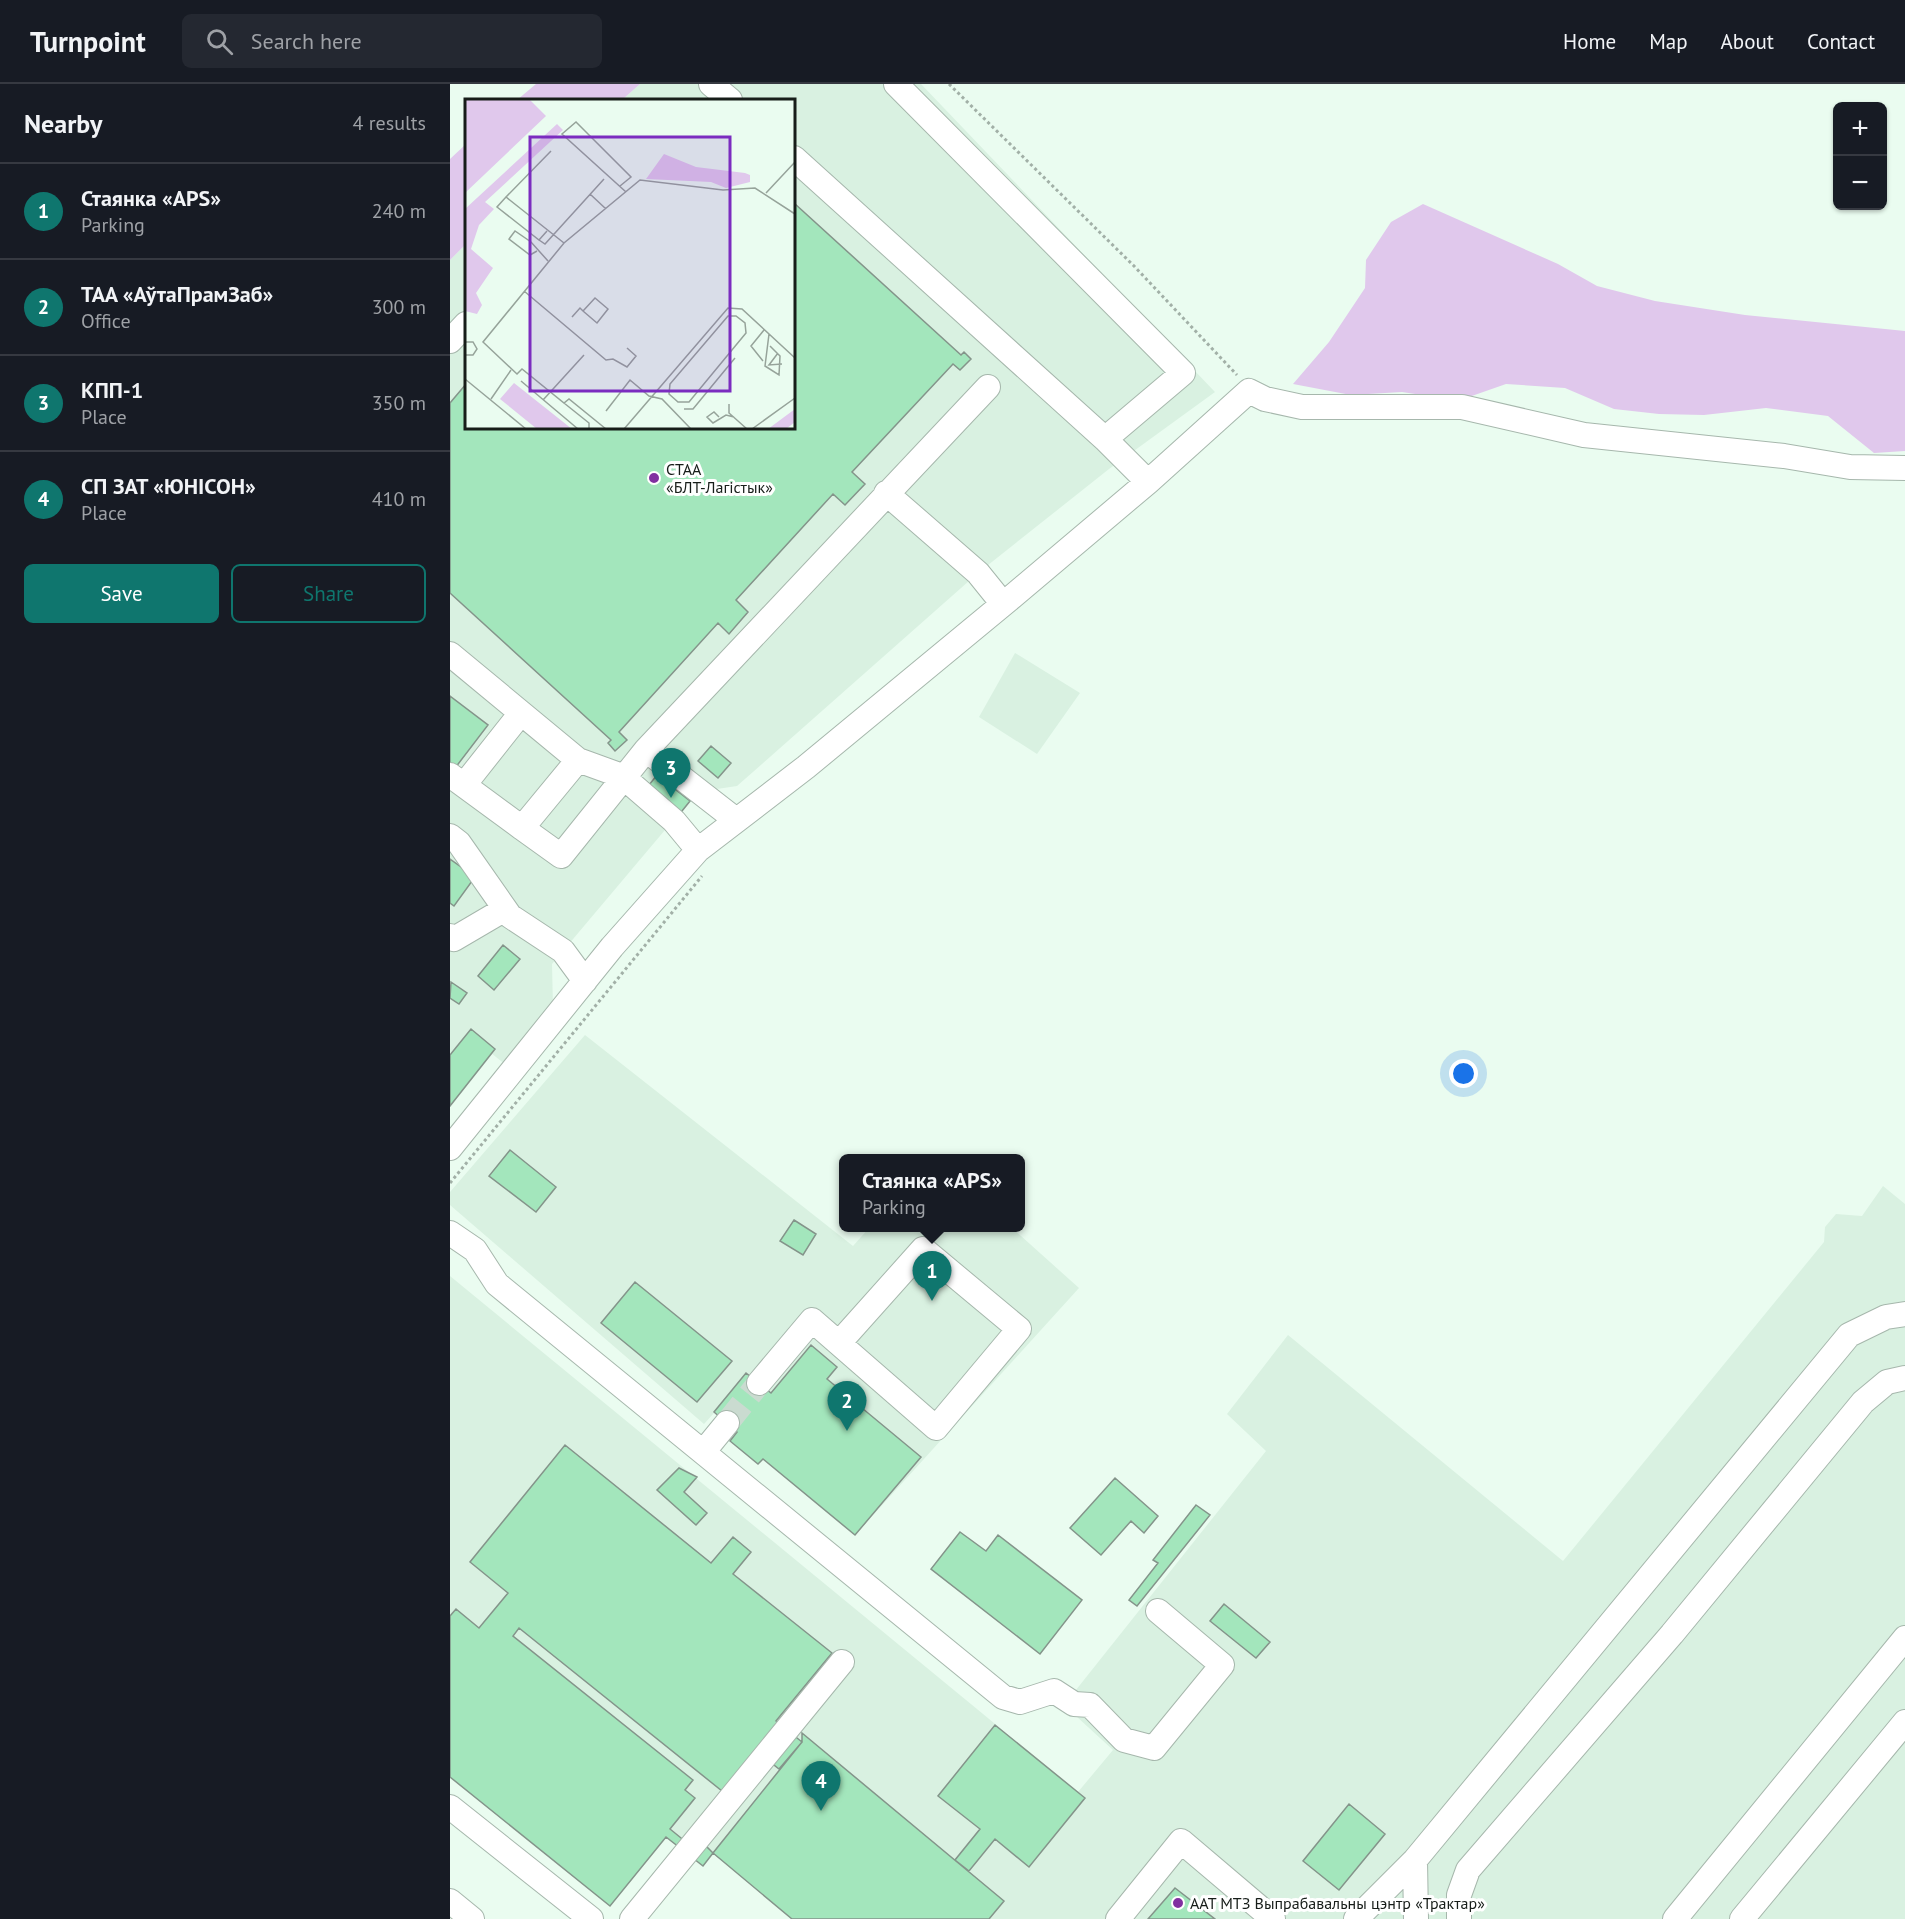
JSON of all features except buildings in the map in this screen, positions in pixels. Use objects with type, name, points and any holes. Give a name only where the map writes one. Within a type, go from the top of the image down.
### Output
[{"type":"street","points":[[711,84],[729,99]]},
{"type":"street","points":[[896,84],[1183,373],[1105,440]]},
{"type":"street","points":[[795,159],[1105,440],[1148,482]]},
{"type":"street","points":[[450,340],[465,325]]},
{"type":"street","points":[[521,713],[457,780],[561,856],[622,776],[988,387]]},
{"type":"street","points":[[450,1148],[585,981],[698,850],[806,767],[1003,604],[1148,482],[1249,391],[1265,399],[1302,407],[1462,407],[1584,435],[1784,456],[1850,467],[1905,468]]},
{"type":"street","points":[[886,493],[978,573],[1003,604]]},
{"type":"street","points":[[450,654],[578,760],[622,776],[674,821],[698,850]]},
{"type":"street","points":[[646,750],[736,820]]},
{"type":"street","points":[[522,828],[578,760]]},
{"type":"street","points":[[450,836],[459,843],[510,916],[563,951],[585,981]]},
{"type":"street","points":[[450,936],[454,939],[506,909]]},
{"type":"street","points":[[450,1233],[475,1250],[497,1284],[1003,1697],[1020,1702],[1054,1691],[1074,1704],[1090,1705],[1124,1740],[1154,1748],[1222,1665],[1158,1611]]},
{"type":"street","points":[[759,1383],[812,1320],[936,1428],[1019,1329],[923,1249],[839,1343]]},
{"type":"street","points":[[1356,1919],[1415,1860],[1849,1335],[1886,1317],[1905,1314]]},
{"type":"street","points":[[1459,1919],[1459,1895],[1468,1870],[1672,1634],[1863,1402],[1887,1382],[1905,1378]]},
{"type":"street","points":[[704,1451],[727,1423]]},
{"type":"street","points":[[1675,1919],[1905,1638]]},
{"type":"street","points":[[632,1919],[842,1662]]},
{"type":"street","points":[[1743,1919],[1905,1722]]},
{"type":"street","points":[[450,1807],[591,1919]]},
{"type":"street","points":[[1118,1919],[1181,1841],[1273,1919]]},
{"type":"street","points":[[1415,1860],[1416,1919]]},
{"type":"street","points":[[450,1900],[472,1919]]},
{"type":"path","points":[[949,84],[1201,334],[1249,391]]},
{"type":"path","points":[[450,1183],[702,879],[698,850]]},
{"type":"shaded area","points":[[536,84],[640,84],[623,99],[518,99]]},
{"type":"shaded area","points":[[640,84],[921,84],[1215,392],[1109,469],[978,573],[737,786],[697,792],[552,964],[553,1008],[506,1065],[491,1053],[450,1106],[450,260],[465,245],[465,429],[795,429],[795,99],[623,99]]},
{"type":"shaded area","points":[[465,145],[465,245],[450,260],[450,159]]},
{"type":"shaded area","points":[[1423,204],[1558,264],[1597,286],[1655,301],[1745,315],[1905,331],[1905,451],[1874,453],[1828,416],[1766,408],[1704,415],[1659,414],[1614,409],[1565,388],[1506,384],[1466,398],[1435,397],[1402,392],[1351,395],[1293,384],[1329,342],[1365,288],[1366,260],[1391,222]]},
{"type":"shaded area","points":[[1015,653],[1080,693],[1037,754],[979,717]]},
{"type":"shaded area","points":[[585,1035],[853,1246],[865,1232],[1016,1232],[1079,1288],[855,1535],[763,1459],[758,1464],[730,1441],[737,1432],[714,1413],[704,1424],[450,1205],[450,1192]]},
{"type":"shaded area","points":[[1883,1186],[1905,1204],[1905,1919],[792,1919],[714,1853],[703,1866],[667,1837],[610,1906],[450,1777],[450,1276],[1078,1792],[1113,1750],[1064,1705],[1266,1451],[1227,1414],[1288,1335],[1563,1561],[1824,1242],[1825,1227],[1836,1214],[1862,1216]]},
{"type":"tunnel","points":[[727,1423],[759,1383]]},
{"type":"place","name":"СТАА «БЛТ-Лагістык»","points":[[654,478]]},
{"type":"place","name":"КПП-1","points":[[671,798]]},
{"type":"place","name":"Стаянка «APS»","points":[[932,1301]]},
{"type":"place","name":"ТАА «АўтаПрамЗаб»","points":[[847,1431]]},
{"type":"place","name":"СП ЗАТ «ЮНІСОН»","points":[[821,1811]]},
{"type":"place","name":"ААТ МТЗ Выпрабавальны цэнтр «Трактар»","points":[[1178,1903]]}]
